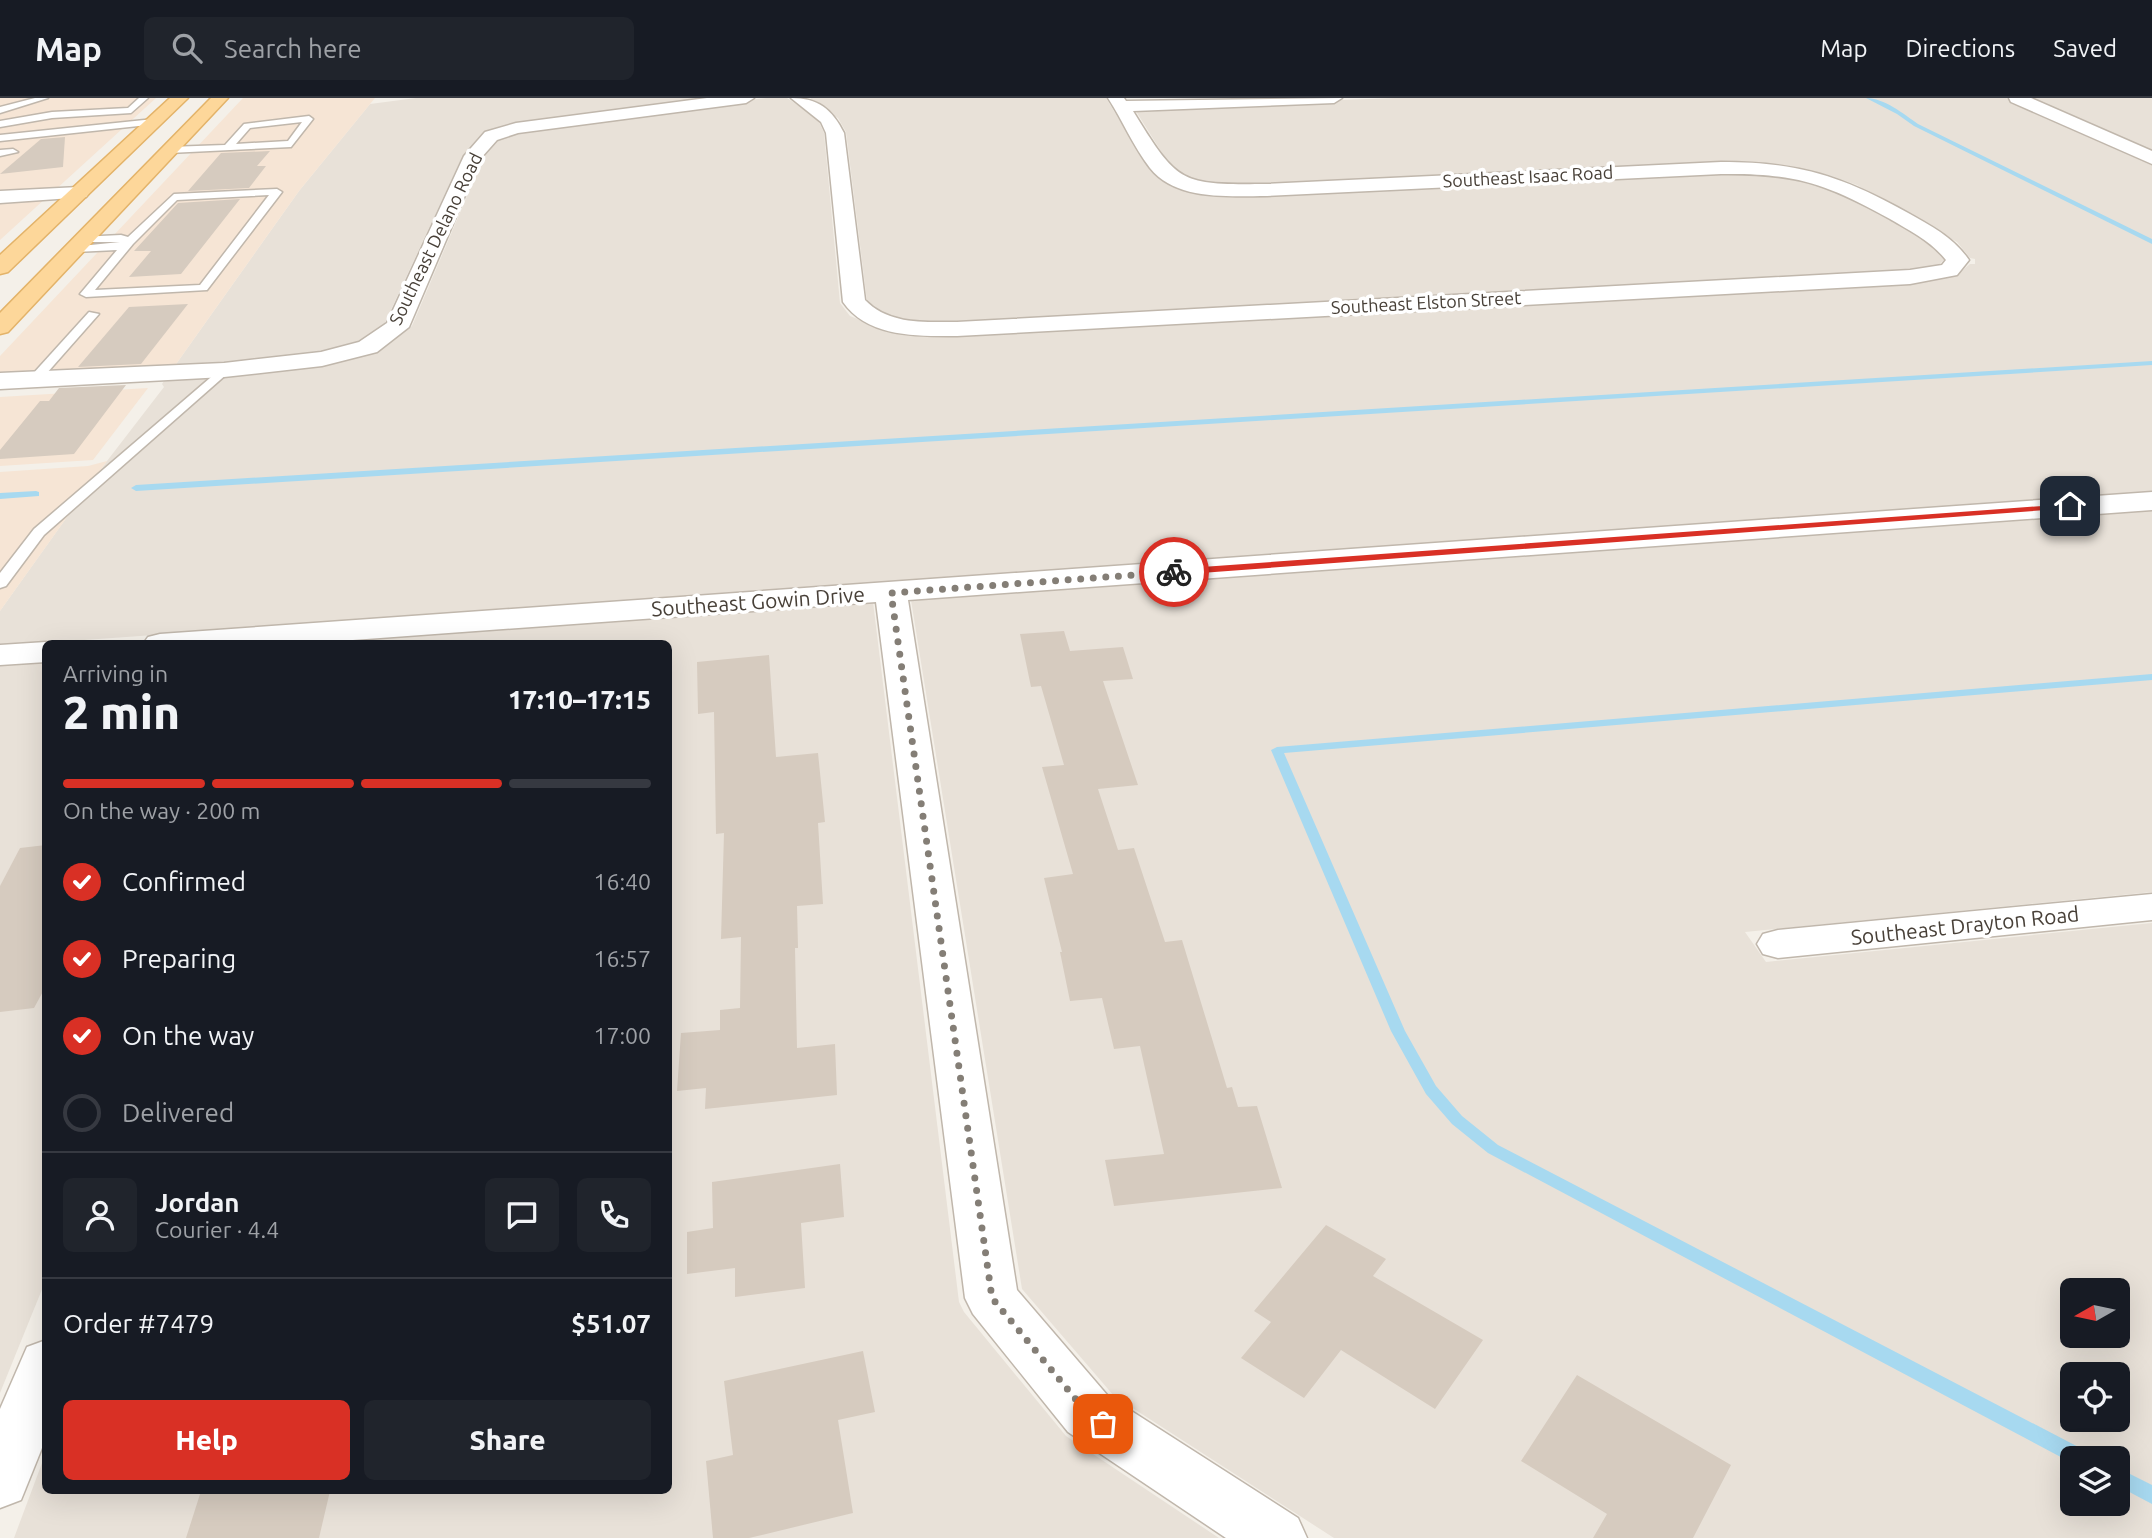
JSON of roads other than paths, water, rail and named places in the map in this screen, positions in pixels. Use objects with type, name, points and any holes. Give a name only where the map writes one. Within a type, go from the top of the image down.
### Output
[{"type":"main road","points":[[2,264],[180,98]]},
{"type":"main road","points":[[0,327],[220,98]]},
{"type":"main road","points":[[150,170],[139,163],[168,133],[166,127],[154,122]]},
{"type":"street","name":"Southeast Delano Road","points":[[0,381],[224,370],[321,359],[368,347],[397,327],[473,156],[491,136],[543,123],[746,98]]},
{"type":"street","name":"Southeast Elston Street","points":[[799,98],[828,119],[835,133],[853,302],[863,314],[890,324],[916,328],[957,329],[1910,277],[1949,270],[1958,260]]},
{"type":"street","points":[[1119,102],[1334,98]]},
{"type":"street","points":[[2017,98],[2152,158]]},
{"type":"street","name":"Southeast Isaac Road","points":[[1119,102],[1161,169],[1176,180],[1201,188],[1267,190],[1707,169],[1793,170],[1846,186],[1945,243],[1958,260]]},
{"type":"street","points":[[0,197],[79,193]]},
{"type":"street","name":"Southeast Gowin Drive","points":[[273,640],[330,638],[891,593],[2152,500]]},
{"type":"street","points":[[891,593],[992,1298],[1088,1414],[1277,1538]]},
{"type":"street","points":[[0,655],[42,652]]},
{"type":"street","name":"Southeast Drayton Road","points":[[1778,944],[2152,907]]},
{"type":"street","points":[[0,1481],[42,1374]]},
{"type":"lane","points":[[0,110],[44,98]]},
{"type":"lane","points":[[0,124],[135,103]]},
{"type":"lane","points":[[52,115],[74,106]]},
{"type":"lane","points":[[169,150],[291,144],[309,119],[247,125],[228,147]]},
{"type":"lane","points":[[0,138],[154,122]]},
{"type":"lane","points":[[0,153],[13,152]]},
{"type":"lane","points":[[79,244],[115,247],[129,242],[174,197],[277,192],[203,288],[86,293],[129,242]]},
{"type":"lane","points":[[35,379],[93,314]]},
{"type":"lane","points":[[0,583],[39,532],[224,370]]},
{"type":"waterway","points":[[1869,98],[1916,125],[2152,242]]},
{"type":"waterway","points":[[136,488],[2152,363]]},
{"type":"waterway","points":[[0,496],[36,494]]},
{"type":"waterway","points":[[2060,1447],[1493,1149],[1457,1120],[1431,1090],[1398,1031],[1277,750],[2152,677]]},
{"type":"waterway","points":[[2130,1483],[2152,1495]]}]
